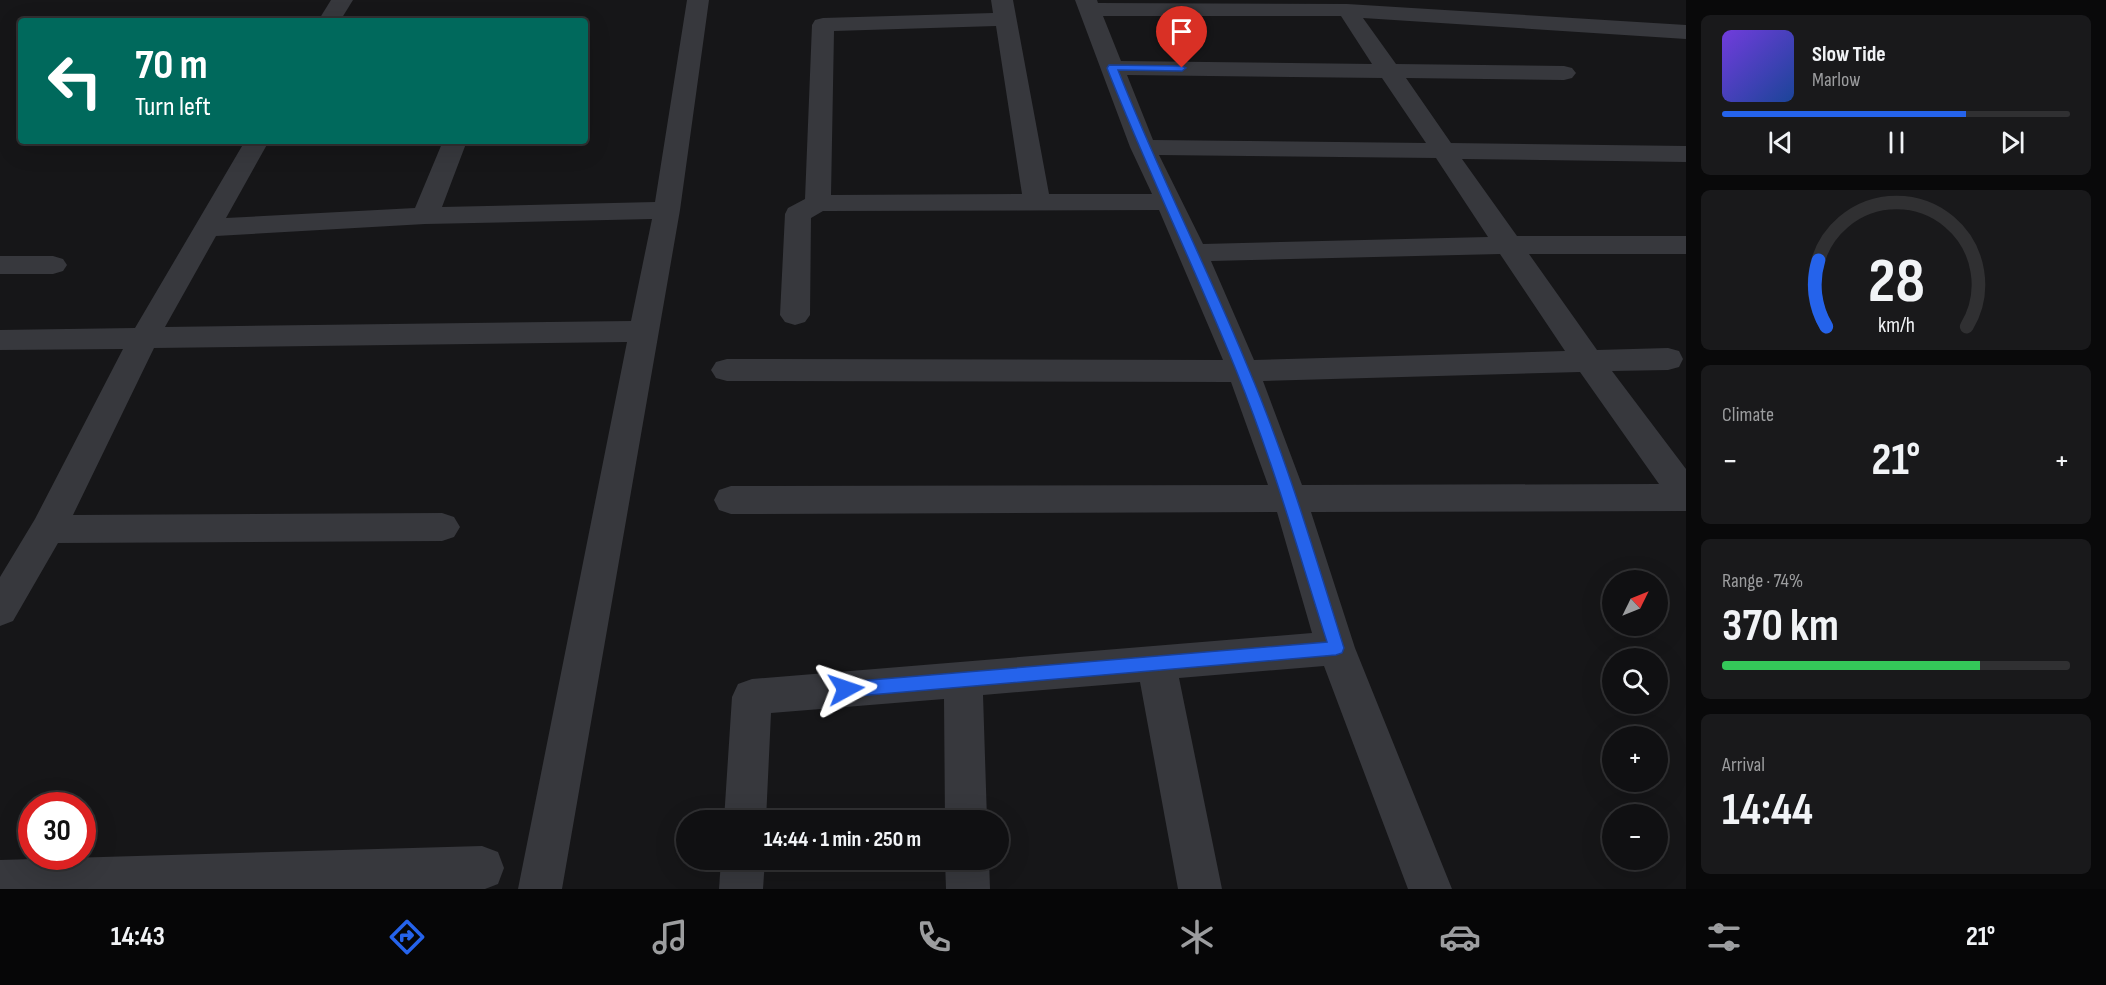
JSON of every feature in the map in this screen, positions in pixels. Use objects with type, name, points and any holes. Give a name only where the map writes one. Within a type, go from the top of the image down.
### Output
[{"type":"street","points":[[331,18],[342,0]]},
{"type":"street","points":[[540,889],[667,210],[698,0]]},
{"type":"street","points":[[1430,889],[1336,648],[1290,499],[1243,371],[1193,253],[1143,147],[1088,4],[1347,9],[1686,32]]},
{"type":"street","points":[[1347,9],[1588,361],[1686,496]]},
{"type":"street","points":[[818,203],[823,25],[1004,10],[1037,202]]},
{"type":"street","points":[[1112,68],[1564,73]]},
{"type":"street","points":[[0,610],[48,529],[143,339],[255,144]]},
{"type":"street","points":[[425,216],[454,144]]},
{"type":"street","points":[[1143,147],[1446,153],[1686,154]]},
{"type":"street","points":[[795,315],[798,214],[818,203],[1170,202]]},
{"type":"street","points":[[206,228],[425,216],[667,210]]},
{"type":"street","points":[[1193,253],[1509,245],[1686,245]]},
{"type":"street","points":[[0,265],[53,265]]},
{"type":"street","points":[[0,340],[645,331]]},
{"type":"street","points":[[727,370],[1243,371],[1668,359]]},
{"type":"street","points":[[731,500],[1686,496]]},
{"type":"street","points":[[48,529],[442,527]]},
{"type":"street","points":[[746,810],[752,697],[1336,648]]},
{"type":"street","points":[[1156,663],[1200,889]]},
{"type":"street","points":[[963,680],[966,810]]},
{"type":"street","points":[[0,882],[482,868]]},
{"type":"street","points":[[741,889],[742,870]]},
{"type":"street","points":[[967,870],[968,889]]},
{"type":"route","points":[[846,689],[1336,648],[1290,499],[1243,371],[1193,253],[1143,147],[1112,68],[1182,68]]}]
